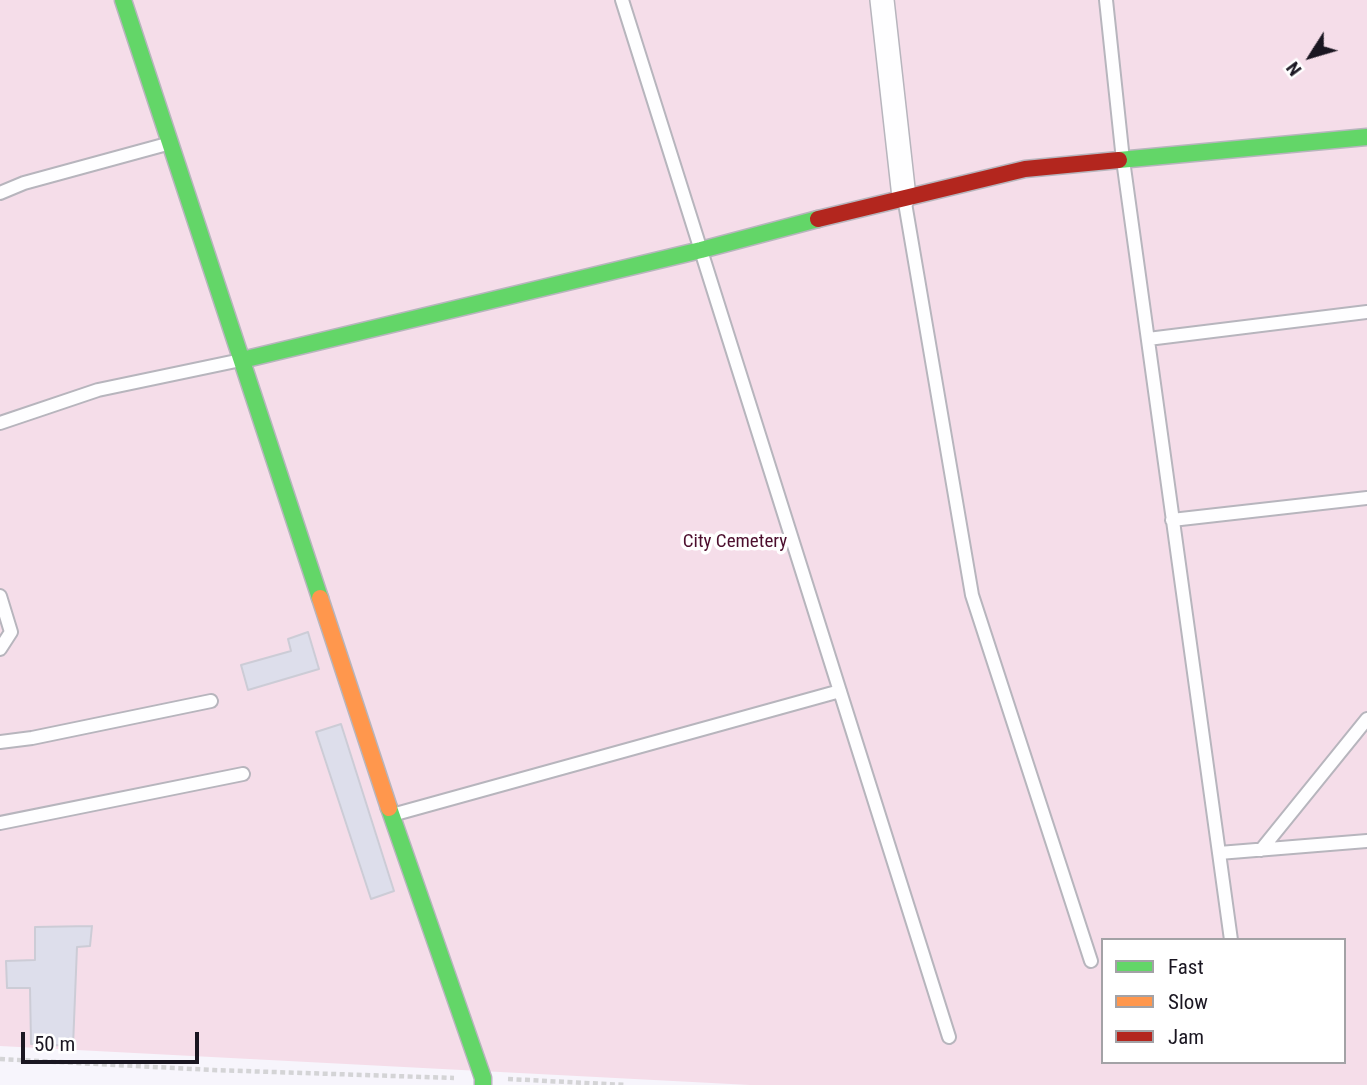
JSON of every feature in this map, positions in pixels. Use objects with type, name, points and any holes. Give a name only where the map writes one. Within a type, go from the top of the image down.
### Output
[{"type":"street","points":[[123,0],[391,815],[483,1082]]},
{"type":"street","points":[[882,0],[904,197]]},
{"type":"street","points":[[242,360],[1025,169],[1367,137]]},
{"type":"lane","points":[[622,0],[949,1037]]},
{"type":"lane","points":[[1106,0],[1123,159],[1231,938]]},
{"type":"lane","points":[[0,193],[24,183],[170,143]]},
{"type":"lane","points":[[904,197],[972,595],[1091,961]]},
{"type":"lane","points":[[1148,339],[1367,312]]},
{"type":"lane","points":[[0,424],[98,390],[242,360]]},
{"type":"lane","points":[[1172,520],[1367,498]]},
{"type":"lane","points":[[0,596],[11,632],[0,649]]},
{"type":"lane","points":[[391,815],[840,691]]},
{"type":"lane","points":[[0,742],[32,738],[211,701]]},
{"type":"lane","points":[[1261,849],[1367,719]]},
{"type":"lane","points":[[0,823],[243,774]]},
{"type":"lane","points":[[1219,853],[1367,841]]},
{"type":"path","points":[[0,1059],[446,1078],[483,1082],[626,1085]]},
{"type":"path","points":[[446,1078],[446,1085]]},
{"type":"green space","name":"City Cemetery","points":[[0,0],[1367,0],[1367,1085],[750,1085],[0,1046]]},
{"type":"building","points":[[308,632],[319,669],[248,690],[241,665],[291,651],[288,639]]},
{"type":"building","points":[[341,724],[394,891],[371,899],[316,732]]},
{"type":"building","points":[[92,926],[90,946],[77,947],[73,1046],[31,1044],[30,988],[7,988],[6,961],[35,960],[35,927]]},
{"type":"traffic: fast","points":[[123,0],[320,598]]},
{"type":"traffic: fast","points":[[1119,160],[1367,137]]},
{"type":"traffic: fast","points":[[242,360],[701,250],[818,219]]},
{"type":"traffic: fast","points":[[389,808],[483,1078],[483,1085]]},
{"type":"traffic: slow","points":[[320,598],[389,808]]},
{"type":"traffic: jam","points":[[818,219],[1025,169],[1119,160]]}]
